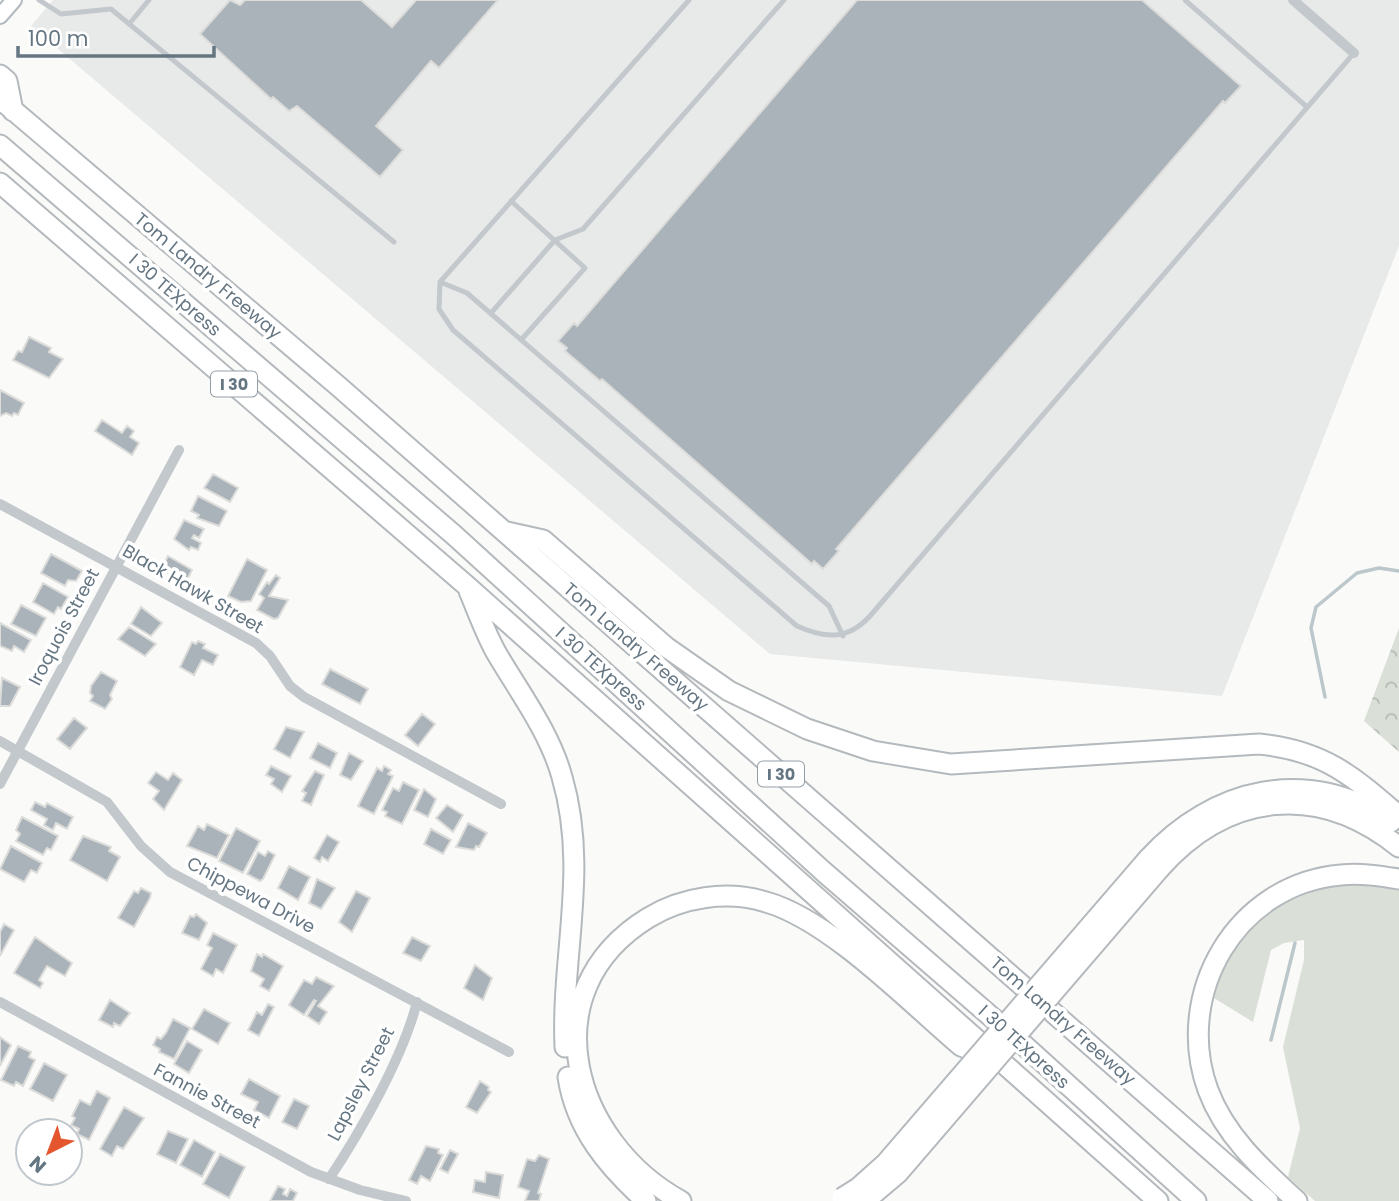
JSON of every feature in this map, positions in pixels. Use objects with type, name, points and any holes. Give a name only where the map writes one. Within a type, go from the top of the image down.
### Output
[{"type":"highway","points":[[0,75],[7,81],[7,105]]},
{"type":"highway","name":"Tom Landry Freeway","points":[[7,105],[337,385],[1268,1201]]},
{"type":"highway","name":"I 30 TEXpress","points":[[0,145],[454,535],[824,872],[1025,1046],[1196,1201]]},
{"type":"highway","name":"I 30","points":[[0,183],[467,586],[790,877],[1008,1066],[1158,1201]]},
{"type":"highway","points":[[503,531],[543,540],[666,648],[729,691],[778,717],[839,742],[873,751],[951,764],[1259,744],[1282,746],[1332,763],[1355,778],[1399,816]]},
{"type":"highway","points":[[467,586],[496,652],[549,745],[562,775],[571,816],[576,888],[565,1031],[570,1089],[577,1112],[601,1155],[646,1201]]},
{"type":"highway","points":[[865,1201],[898,1173],[1154,864],[1166,839],[1195,818],[1217,806],[1265,791],[1314,790],[1342,795],[1376,811],[1399,827]]},
{"type":"highway","points":[[838,1200],[858,1188],[886,1163],[1154,864],[1204,827],[1236,814],[1279,805],[1327,808],[1354,816],[1399,847]]},
{"type":"highway","points":[[1297,1201],[1238,1143],[1212,1099],[1201,1065],[1198,1039],[1202,992],[1218,957],[1241,925],[1261,907],[1286,892],[1313,880],[1340,875],[1373,874],[1399,879]]},
{"type":"highway","points":[[681,1201],[656,1187],[640,1173],[604,1132],[590,1108],[577,1059],[576,1036],[581,1008],[594,970],[632,928],[666,907],[690,900],[727,896],[764,901],[803,916],[825,930],[961,1046],[1008,1066]]},
{"type":"street","points":[[0,16],[13,0]]},
{"type":"street","points":[[1293,0],[1354,53]]},
{"type":"street","name":"Iroquois Street","points":[[0,784],[179,450]]},
{"type":"street","name":"Black Hawk Street","points":[[0,504],[256,643],[270,656],[290,686],[304,697],[501,804]]},
{"type":"street","name":"Chippewa Drive","points":[[0,741],[107,802],[141,846],[170,872],[509,1052]]},
{"type":"street","name":"Fannie Street","points":[[0,1002],[329,1179],[406,1201]]},
{"type":"street","name":"Lapsley Street","points":[[329,1179],[354,1140],[401,1044],[417,1002]]},
{"type":"lane","points":[[39,0],[61,14],[111,9],[394,242]]},
{"type":"lane","points":[[130,23],[149,0]]},
{"type":"lane","points":[[689,0],[440,282],[439,309],[453,330],[797,626],[812,633],[843,636],[858,629],[870,616],[1354,53]]},
{"type":"lane","points":[[491,313],[555,240],[583,229],[784,0]]},
{"type":"lane","points":[[1185,0],[1307,107]]},
{"type":"lane","points":[[512,201],[585,268],[521,340]]},
{"type":"lane","points":[[440,282],[467,293],[829,606],[843,636]]},
{"type":"shaded area","points":[[53,0],[1399,0],[1399,246],[1222,696],[770,654],[31,26]]},
{"type":"green space","points":[[1399,628],[1399,752],[1364,721]]},
{"type":"green space","points":[[1346,883],[1399,889],[1399,1201],[1315,1201],[1288,1177],[1300,1128],[1283,1047],[1304,960],[1304,940],[1284,943],[1271,950],[1253,1022],[1214,998],[1233,952],[1261,919],[1299,897]]},
{"type":"building","points":[[230,0],[240,5],[245,0],[361,0],[392,27],[416,0],[498,0],[439,68],[431,61],[376,126],[403,150],[380,177],[297,106],[289,111],[273,97],[271,99],[200,34]]},
{"type":"building","points":[[857,0],[1142,0],[1241,86],[1225,103],[1223,101],[836,549],[839,551],[823,569],[814,561],[812,564],[602,379],[600,381],[565,351],[567,348],[558,341],[574,323],[577,326]]},
{"type":"building","points":[[29,337],[51,348],[49,352],[63,359],[49,378],[13,360],[18,351],[22,352]]},
{"type":"building","points":[[0,390],[24,403],[18,415],[6,413],[0,416]]},
{"type":"building","points":[[102,420],[122,433],[127,426],[134,431],[130,437],[139,443],[132,455],[95,431]]},
{"type":"building","points":[[213,474],[238,488],[230,502],[204,488]]},
{"type":"building","points":[[198,496],[227,511],[219,526],[197,518],[199,515],[191,511]]},
{"type":"building","points":[[184,520],[204,529],[199,538],[194,535],[192,538],[201,543],[198,550],[191,547],[189,550],[174,539]]},
{"type":"building","points":[[51,554],[82,571],[76,581],[68,580],[65,586],[41,573]]},
{"type":"building","points":[[168,556],[192,570],[186,582],[161,570]]},
{"type":"building","points":[[247,559],[267,570],[251,601],[241,602],[228,596]]},
{"type":"building","points":[[276,575],[280,578],[269,596],[288,600],[278,618],[274,619],[257,610],[264,598],[259,594]]},
{"type":"building","points":[[43,583],[68,597],[61,609],[58,607],[54,614],[33,602]]},
{"type":"building","points":[[21,605],[46,618],[36,636],[11,624]]},
{"type":"building","points":[[141,607],[162,623],[151,636],[131,624]]},
{"type":"building","points":[[0,623],[31,640],[24,652],[14,646],[12,651],[0,646]]},
{"type":"building","points":[[129,627],[156,644],[145,656],[118,639]]},
{"type":"building","points":[[198,641],[205,644],[203,648],[218,655],[213,665],[202,660],[194,675],[180,667],[192,642],[196,644]]},
{"type":"building","points":[[330,669],[368,689],[360,704],[322,684]]},
{"type":"building","points":[[101,672],[117,681],[110,695],[112,699],[105,709],[90,701],[93,696],[90,693],[91,686]]},
{"type":"building","points":[[2,678],[20,687],[10,706],[0,706]]},
{"type":"building","points":[[422,714],[435,724],[418,746],[405,735]]},
{"type":"building","points":[[74,718],[87,728],[70,749],[57,739]]},
{"type":"building","points":[[286,727],[304,732],[290,758],[274,749]]},
{"type":"building","points":[[318,743],[337,753],[330,768],[310,758]]},
{"type":"building","points":[[349,753],[363,761],[351,780],[340,775]]},
{"type":"building","points":[[271,766],[291,776],[282,792],[271,784],[274,779],[266,775]]},
{"type":"building","points":[[384,766],[391,770],[388,774],[393,776],[374,814],[358,806],[377,768],[382,771]]},
{"type":"building","points":[[315,771],[324,775],[311,805],[302,801],[306,793],[302,791]]},
{"type":"building","points":[[156,772],[168,780],[173,773],[182,780],[164,810],[153,799],[159,791],[148,783]]},
{"type":"building","points":[[403,782],[419,790],[402,824],[385,816],[387,812],[382,810],[393,788],[399,791]]},
{"type":"building","points":[[424,789],[436,799],[428,817],[414,810]]},
{"type":"building","points":[[35,802],[45,807],[47,803],[73,817],[67,829],[56,823],[53,830],[44,825],[47,819],[31,810]]},
{"type":"building","points":[[447,805],[463,815],[453,832],[436,818]]},
{"type":"building","points":[[22,817],[58,836],[51,850],[47,848],[43,855],[16,841],[20,834],[16,830]]},
{"type":"building","points":[[468,823],[487,833],[479,847],[476,846],[474,850],[456,847]]},
{"type":"building","points":[[207,824],[229,835],[217,858],[187,846],[198,826],[204,830]]},
{"type":"building","points":[[236,828],[260,841],[243,873],[219,861]]},
{"type":"building","points":[[431,829],[451,840],[443,854],[424,844]]},
{"type":"building","points":[[327,835],[339,842],[328,861],[322,857],[320,862],[314,858]]},
{"type":"building","points":[[83,836],[111,847],[109,851],[120,857],[107,881],[70,860]]},
{"type":"building","points":[[11,846],[42,863],[37,873],[31,870],[24,882],[0,869]]},
{"type":"building","points":[[268,851],[275,855],[263,879],[260,881],[247,874],[258,852],[265,856]]},
{"type":"building","points":[[289,866],[310,877],[298,900],[278,888]]},
{"type":"building","points":[[317,879],[335,888],[321,909],[309,903]]},
{"type":"building","points":[[141,888],[151,893],[134,927],[118,918],[134,891],[138,893]]},
{"type":"building","points":[[356,891],[370,898],[352,932],[339,922]]},
{"type":"building","points":[[196,914],[207,923],[199,940],[182,933],[190,916],[194,917]]},
{"type":"building","points":[[4,924],[14,930],[0,956],[0,932]]},
{"type":"building","points":[[213,933],[237,945],[223,973],[216,969],[213,976],[201,969],[212,948],[207,945]]},
{"type":"building","points":[[35,937],[72,963],[65,976],[47,966],[39,980],[43,983],[40,988],[14,973]]},
{"type":"building","points":[[412,937],[430,946],[421,961],[403,953]]},
{"type":"building","points":[[257,954],[262,957],[263,954],[283,966],[269,991],[260,986],[264,979],[251,971]]},
{"type":"building","points":[[475,965],[492,978],[483,1000],[464,988]]},
{"type":"building","points":[[316,977],[334,986],[318,1006],[327,1012],[319,1024],[307,1016],[316,1001],[314,1000],[304,1015],[289,1005],[304,980],[312,984]]},
{"type":"building","points":[[110,1000],[130,1013],[120,1026],[114,1023],[113,1027],[99,1020]]},
{"type":"building","points":[[268,1004],[274,1007],[259,1036],[248,1030],[257,1012],[262,1015]]},
{"type":"building","points":[[204,1009],[230,1023],[218,1044],[192,1029]]},
{"type":"building","points":[[173,1019],[190,1028],[174,1059],[159,1052],[160,1049],[153,1045],[157,1037],[161,1039],[166,1033]]},
{"type":"building","points":[[0,1037],[11,1045],[0,1066]]},
{"type":"building","points":[[187,1041],[202,1050],[189,1073],[174,1064]]},
{"type":"building","points":[[18,1046],[31,1052],[29,1057],[35,1060],[23,1086],[16,1082],[14,1086],[1,1080]]},
{"type":"building","points":[[44,1063],[67,1075],[53,1101],[30,1089]]},
{"type":"building","points":[[249,1079],[280,1096],[269,1118],[254,1110],[258,1102],[241,1094]]},
{"type":"building","points":[[480,1081],[489,1087],[491,1092],[477,1113],[466,1107]]},
{"type":"building","points":[[97,1091],[110,1098],[89,1140],[84,1138],[84,1117],[72,1116],[80,1100],[90,1105]]},
{"type":"building","points":[[294,1099],[309,1106],[297,1129],[282,1122]]},
{"type":"building","points":[[124,1107],[144,1118],[123,1149],[117,1146],[112,1156],[100,1149]]},
{"type":"building","points":[[168,1131],[188,1139],[176,1163],[157,1154]]},
{"type":"building","points":[[194,1140],[215,1152],[202,1177],[180,1165]]},
{"type":"building","points":[[426,1146],[439,1149],[438,1153],[443,1155],[430,1181],[421,1176],[417,1184],[409,1180]]},
{"type":"building","points":[[450,1150],[458,1154],[448,1173],[440,1169]]},
{"type":"building","points":[[220,1154],[245,1167],[229,1198],[203,1184]]},
{"type":"building","points":[[539,1155],[549,1159],[538,1193],[541,1194],[539,1201],[525,1201],[529,1191],[518,1187],[527,1159],[535,1161]]},
{"type":"building","points":[[486,1172],[503,1175],[499,1198],[473,1192],[475,1180],[485,1182]]},
{"type":"building","points":[[278,1186],[285,1189],[283,1194],[287,1196],[290,1189],[297,1193],[293,1201],[270,1201]]},
{"type":"waterway","points":[[1325,697],[1311,628],[1316,607],[1357,573],[1379,568],[1399,571]]},
{"type":"waterway","points":[[1271,1040],[1295,943]]}]
